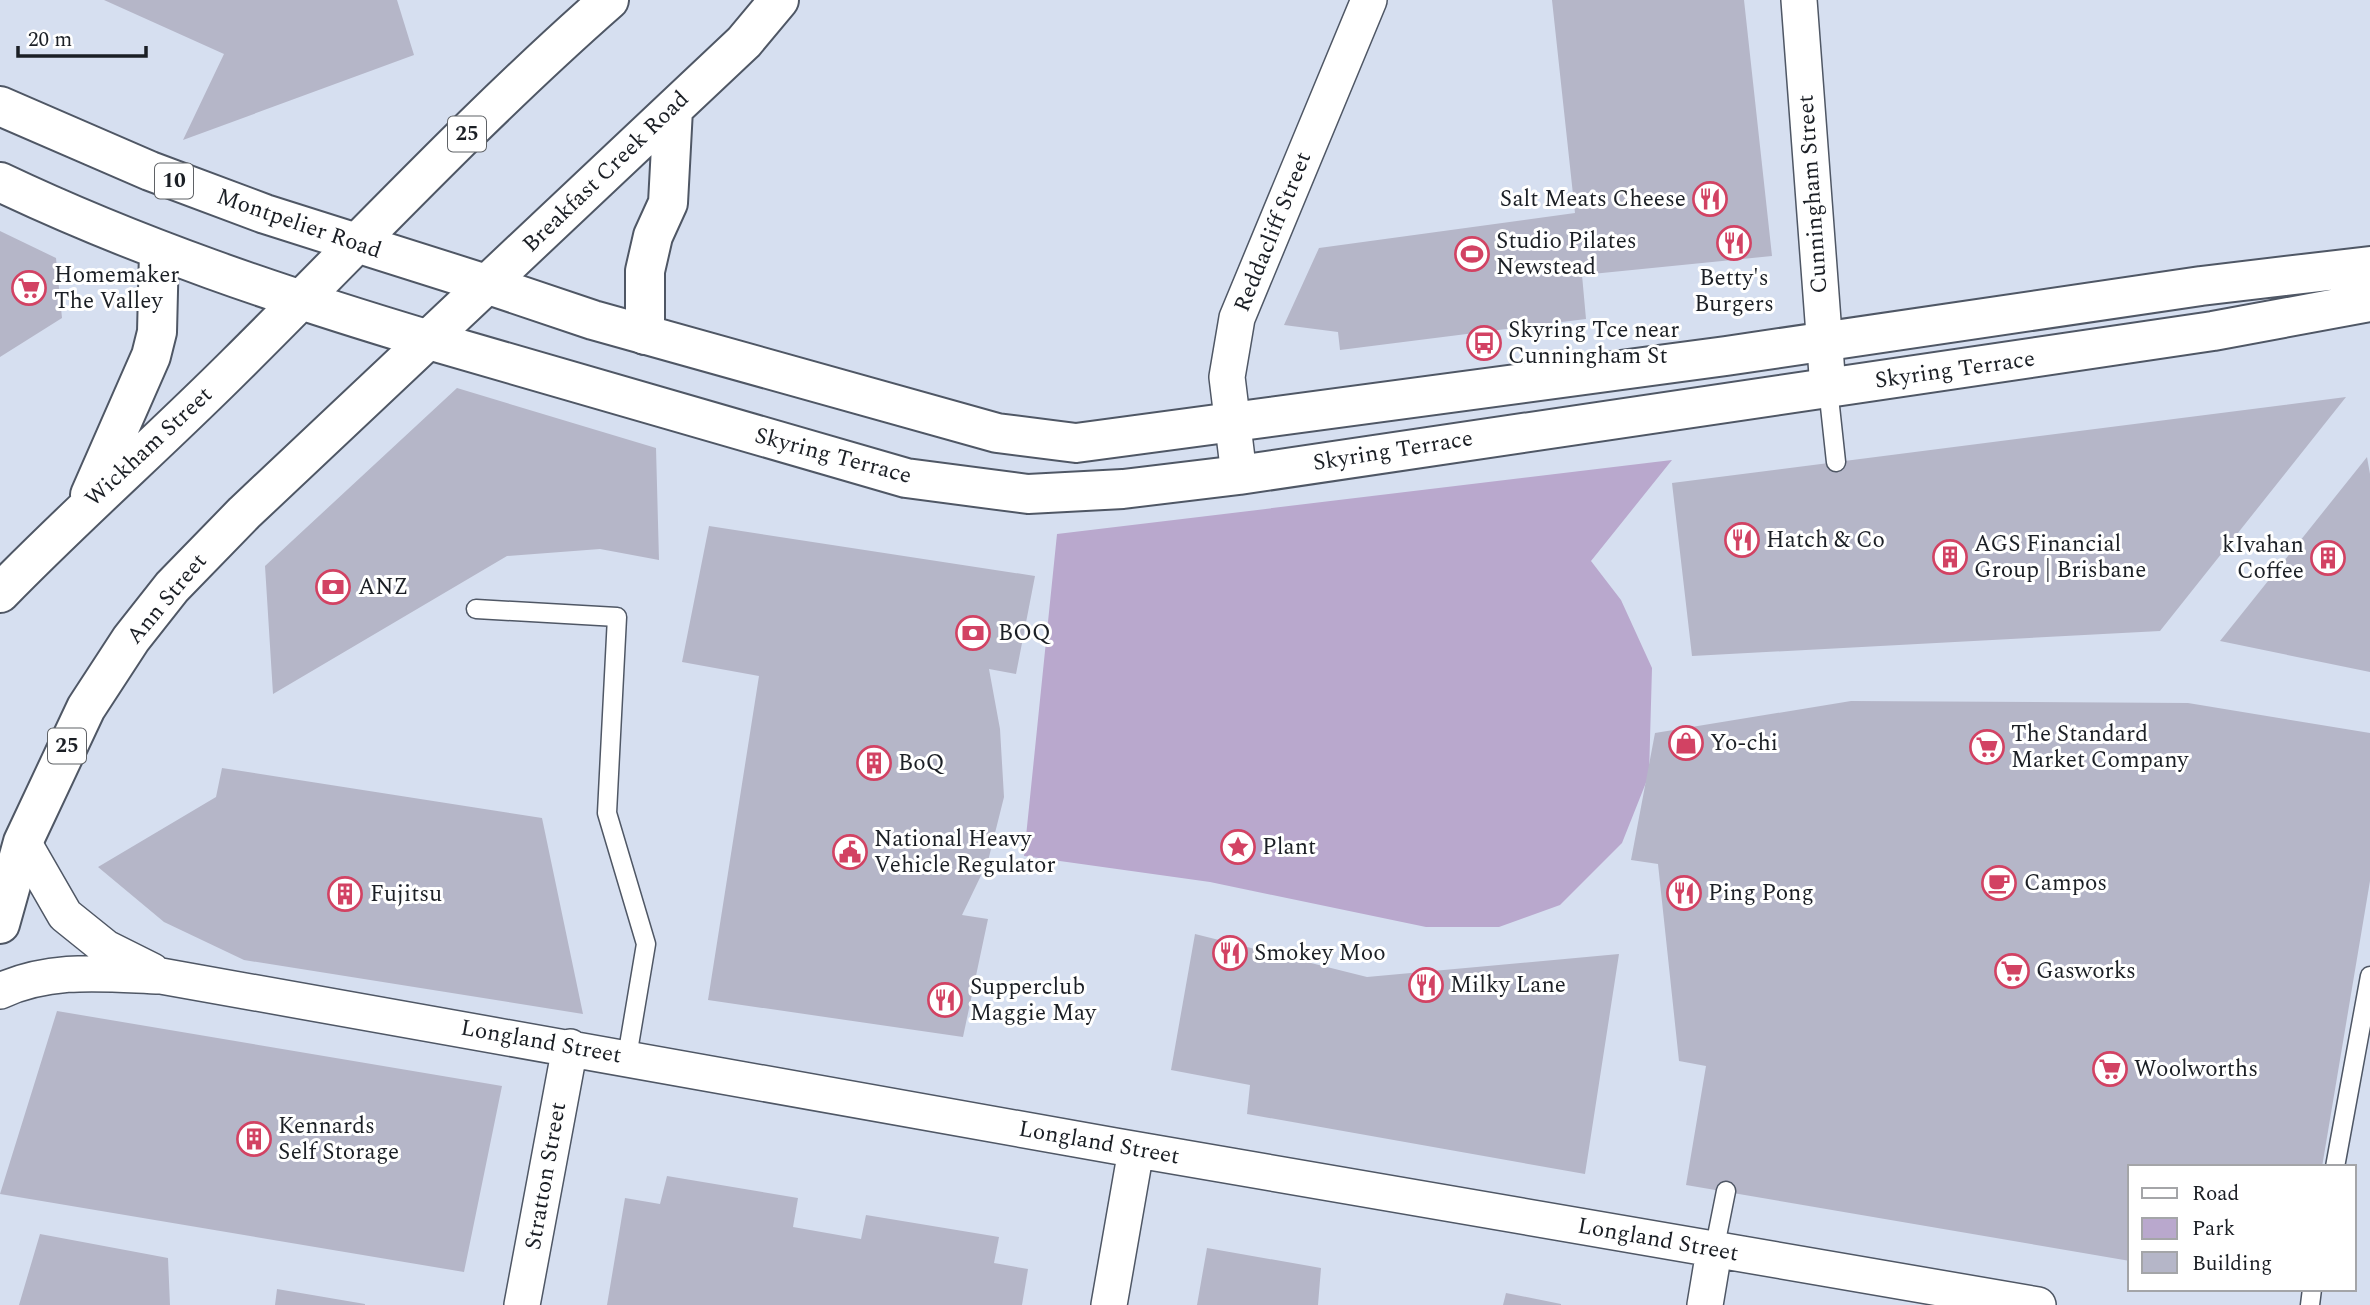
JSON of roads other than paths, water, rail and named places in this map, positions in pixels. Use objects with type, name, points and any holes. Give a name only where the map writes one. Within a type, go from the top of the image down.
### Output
[{"type":"street","name":"25","points":[[298,301],[353,243],[609,0]]},
{"type":"street","name":"Breakfast Creek Road","points":[[429,340],[744,42],[779,0]]},
{"type":"street","name":"Reddacliff Street","points":[[1239,475],[1231,424],[1228,364],[1237,318],[1369,0]]},
{"type":"street","name":"Cunningham Street","points":[[1799,0],[1828,388]]},
{"type":"street","name":"Montpelier Road","points":[[0,106],[150,172],[353,243],[486,284]]},
{"type":"street","points":[[645,335],[645,271],[653,236],[668,202],[673,109]]},
{"type":"street","points":[[0,182],[159,251],[298,301],[429,340]]},
{"type":"street","points":[[85,506],[151,356],[157,332],[159,251]]},
{"type":"street","name":"Skyring Terrace","points":[[486,284],[645,335],[997,433],[1076,443],[1823,342],[2175,290],[2370,266]]},
{"type":"street","name":"Wickham Street","points":[[0,593],[85,506],[188,412],[298,301]]},
{"type":"street","name":"Skyring Terrace","points":[[429,340],[906,478],[1028,494],[1123,489],[1239,475],[2213,331],[2370,302]]},
{"type":"street","name":"Ann Street","points":[[0,923],[23,842],[86,708],[131,639],[172,587],[244,513],[429,340]]},
{"type":"street","name":"Longland Street","points":[[23,842],[65,915],[106,948],[161,976]]},
{"type":"street","name":"Longland Street","points":[[0,991],[22,981],[57,973],[161,976],[569,1046],[1136,1150],[2038,1305]]},
{"type":"street","name":"Stratton Street","points":[[522,1305],[569,1046]]},
{"type":"street","points":[[1109,1305],[1136,1150]]},
{"type":"street","points":[[1704,1305],[1714,1251]]},
{"type":"lane","points":[[1828,388],[1836,463]]},
{"type":"lane","points":[[476,609],[617,617],[607,813],[646,944],[627,1057]]},
{"type":"lane","points":[[2335,1165],[2370,976]]},
{"type":"lane","points":[[1714,1251],[1726,1191]]},
{"type":"place","name":"Salt Meats Cheese","points":[[1710,199]]},
{"type":"place","name":"Betty's Burgers","points":[[1734,243]]},
{"type":"place","name":"Studio Pilates Newstead","points":[[1472,254]]},
{"type":"place","name":"Homemaker The Valley","points":[[29,288]]},
{"type":"place","name":"Skyring Tce near Cunningham St","points":[[1484,343]]},
{"type":"place","name":"Hatch & Co","points":[[1742,540]]},
{"type":"place","name":"AGS Financial Group | Brisbane","points":[[1950,557]]},
{"type":"place","name":"kIvahan Coffee","points":[[2328,558]]},
{"type":"place","name":"ANZ","points":[[333,587]]},
{"type":"place","name":"BOQ","points":[[973,633]]},
{"type":"place","name":"Yo-chi","points":[[1686,743]]},
{"type":"place","name":"The Standard Market Company","points":[[1987,747]]},
{"type":"place","name":"BoQ","points":[[874,763]]},
{"type":"place","name":"Plant","points":[[1238,847]]},
{"type":"place","name":"National Heavy Vehicle Regulator","points":[[850,852]]},
{"type":"place","name":"Campos","points":[[1999,883]]},
{"type":"place","name":"Ping Pong","points":[[1684,893]]},
{"type":"place","name":"Fujitsu","points":[[345,894]]},
{"type":"place","name":"Smokey Moo","points":[[1230,953]]},
{"type":"place","name":"Gasworks","points":[[2012,971]]},
{"type":"place","name":"Milky Lane","points":[[1426,985]]},
{"type":"place","name":"Supperclub Maggie May","points":[[945,1000]]},
{"type":"place","name":"Woolworths","points":[[2110,1069]]},
{"type":"place","name":"Kennards Self Storage","points":[[254,1139]]}]
